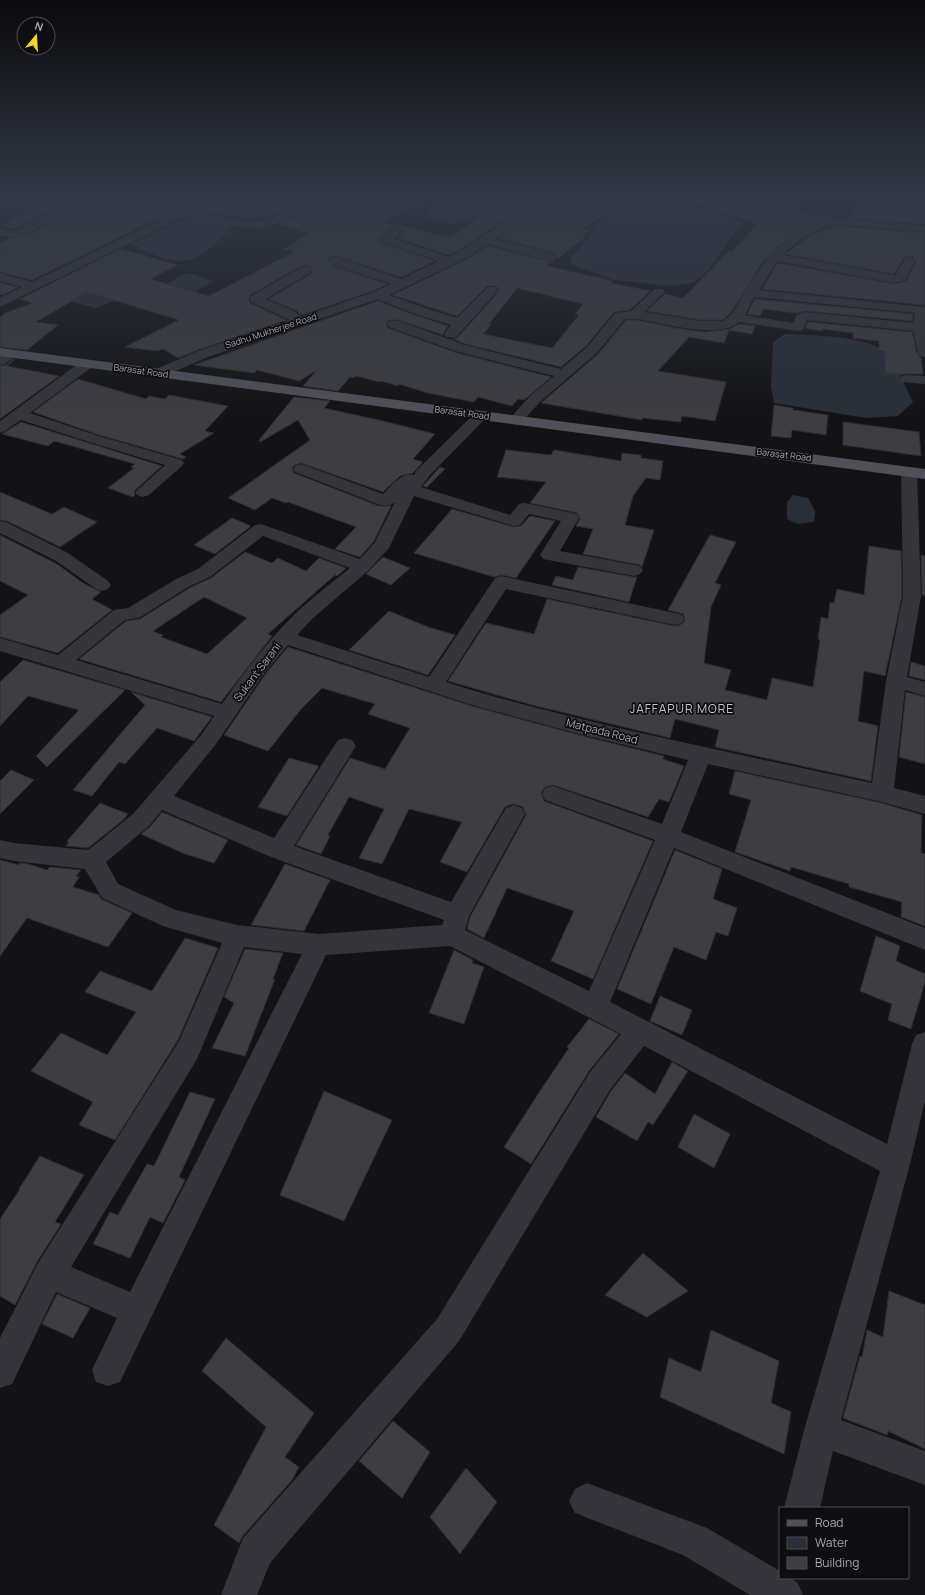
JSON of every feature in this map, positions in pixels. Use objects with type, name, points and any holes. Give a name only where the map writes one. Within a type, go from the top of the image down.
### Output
[{"type":"main road","name":"Barasat Road","points":[[4,356],[88,364],[159,373],[917,473]]},
{"type":"street","points":[[0,303],[66,270]]},
{"type":"street","points":[[300,322],[256,299],[305,270]]},
{"type":"street","points":[[363,270],[403,284]]},
{"type":"street","name":"Sadhu Mukherjee Road","points":[[159,373],[203,354],[378,295],[428,270]]},
{"type":"street","points":[[516,420],[536,398],[592,350],[620,316],[634,315],[710,327],[724,325],[729,323],[741,311],[765,270]]},
{"type":"street","points":[[847,270],[894,279],[901,277],[904,270]]},
{"type":"street","points":[[0,277],[34,286]]},
{"type":"street","points":[[444,342],[459,323],[482,303],[492,290]]},
{"type":"street","points":[[634,315],[658,292]]},
{"type":"street","points":[[750,294],[924,306],[919,328],[925,353]]},
{"type":"street","points":[[378,295],[417,310],[459,323]]},
{"type":"street","points":[[735,317],[793,328],[798,327],[802,317],[810,316],[919,328]]},
{"type":"street","points":[[394,324],[460,348],[564,374]]},
{"type":"street","points":[[0,428],[88,364]]},
{"type":"street","points":[[907,379],[925,380]]},
{"type":"street","points":[[19,414],[94,439],[176,463],[144,492]]},
{"type":"street","name":"Sukant Sarani","points":[[92,860],[141,820],[209,739],[259,666],[284,637],[305,615],[363,566],[383,544],[413,485],[480,416]]},
{"type":"street","points":[[301,469],[386,501],[408,479],[413,485],[514,521],[525,508],[571,518],[548,554],[634,570]]},
{"type":"street","points":[[882,794],[896,681],[912,596],[917,473]]},
{"type":"street","points":[[0,526],[62,557],[102,585]]},
{"type":"street","points":[[60,663],[121,614],[132,614],[184,582],[204,573],[261,529],[363,566]]},
{"type":"street","points":[[433,686],[501,582],[675,619]]},
{"type":"street","name":"Matpada Road","points":[[284,637],[472,698],[701,755],[882,794],[925,805]]},
{"type":"street","points":[[0,644],[227,713]]},
{"type":"street","points":[[896,681],[925,689]]},
{"type":"street","points":[[279,850],[346,746]]},
{"type":"street","points":[[595,1007],[642,892],[668,836],[701,755]]},
{"type":"street","points":[[553,794],[668,836],[925,939]]},
{"type":"street","points":[[158,799],[455,925],[595,1007],[896,1164]]},
{"type":"street","points":[[455,925],[514,814]]},
{"type":"street","points":[[0,849],[14,852],[92,860],[110,891],[172,919],[237,936],[319,945],[455,925]]},
{"type":"street","points":[[0,1372],[8,1338],[188,1050],[237,936]]},
{"type":"street","points":[[108,1370],[319,945]]},
{"type":"street","points":[[238,1595],[256,1551],[448,1330],[600,1081],[640,1030]]},
{"type":"street","points":[[802,1507],[821,1430],[896,1164],[925,1044]]},
{"type":"street","points":[[49,1274],[138,1311]]},
{"type":"street","points":[[821,1430],[925,1468]]},
{"type":"street","points":[[587,1501],[694,1541],[785,1595]]},
{"type":"street","points":[[790,1579],[794,1595]]},
{"type":"water","points":[[588,270],[708,270],[692,283],[670,286],[614,280]]},
{"type":"water","points":[[184,274],[194,274],[213,281],[187,297],[159,289]]},
{"type":"water","points":[[96,289],[116,300],[96,308],[72,302],[84,292]]},
{"type":"water","points":[[785,334],[839,338],[867,343],[878,347],[890,356],[913,402],[898,416],[866,418],[774,403],[771,387],[773,342]]},
{"type":"water","points":[[793,495],[808,498],[815,511],[814,522],[798,524],[787,519],[787,502]]},
{"type":"building","points":[[0,270],[52,270],[32,280],[0,272]]},
{"type":"building","points":[[78,270],[167,270],[150,279],[209,296],[258,270],[293,270],[250,295],[249,299],[250,303],[286,320],[178,358],[163,349],[158,351],[125,347],[179,320],[87,292],[36,322],[58,325],[27,350],[0,347],[0,317],[5,313],[33,303],[20,299]]},
{"type":"building","points":[[347,270],[387,284],[373,291],[301,315],[297,311],[269,299],[311,274],[313,271]]},
{"type":"building","points":[[381,270],[415,270],[401,277]]},
{"type":"building","points":[[443,270],[567,270],[613,281],[611,283],[650,291],[630,310],[614,312],[586,346],[561,367],[465,344],[452,338],[457,338],[497,294],[499,289],[496,286],[487,286],[457,316],[393,295]],"holes":[[[517,288],[583,304],[575,314],[579,315],[552,348],[483,334]]]},
{"type":"building","points":[[710,270],[757,270],[732,311],[723,320],[701,320],[647,311],[665,294],[683,298]]},
{"type":"building","points":[[773,270],[819,270],[894,284],[906,281],[912,270],[925,270],[925,305],[762,289]]},
{"type":"building","points":[[875,270],[896,270],[894,274]]},
{"type":"building","points":[[0,283],[18,287],[3,295],[0,294]]},
{"type":"building","points":[[755,299],[913,314],[912,321],[806,311],[796,313],[763,309],[760,316],[747,314]]},
{"type":"building","points":[[378,301],[448,326],[443,335],[399,320],[388,320],[386,325],[388,328],[454,352],[551,377],[524,400],[518,399],[512,406],[478,397],[474,402],[428,393],[399,384],[398,386],[356,376],[353,378],[350,377],[338,391],[303,386],[317,370],[299,381],[257,370],[254,373],[194,365]]},
{"type":"building","points":[[626,320],[637,320],[675,328],[705,332],[730,329],[739,324],[755,326],[752,334],[729,330],[724,343],[689,337],[658,371],[726,382],[715,421],[682,416],[681,422],[642,418],[642,420],[541,403],[598,354]]},
{"type":"building","points":[[808,322],[912,332],[917,353],[921,358],[923,374],[901,375],[885,373],[884,351],[879,351],[879,341],[853,338],[853,333],[823,329],[822,331],[805,328]]},
{"type":"building","points":[[14,359],[7,366],[59,376],[0,419],[0,366],[6,365]]},
{"type":"building","points":[[78,379],[146,399],[149,396],[165,399],[169,395],[228,406],[205,431],[214,433],[180,454],[186,457],[183,459],[99,435],[33,412]]},
{"type":"building","points":[[294,397],[330,401],[324,408],[435,434],[413,459],[423,462],[413,473],[400,476],[383,492],[301,463],[292,468],[294,473],[379,506],[391,506],[374,541],[360,557],[335,549],[356,527],[288,502],[286,503],[272,498],[255,510],[228,498],[310,440],[298,420],[260,442],[259,440]]},
{"type":"building","points":[[774,405],[793,408],[793,410],[828,415],[826,435],[792,430],[791,438],[771,436]]},
{"type":"building","points":[[21,422],[162,466],[134,491],[135,495],[133,497],[108,488],[134,468],[131,467],[135,464],[54,441],[48,446],[2,434]]},
{"type":"building","points":[[843,422],[919,432],[921,456],[843,445]]},
{"type":"building","points":[[506,450],[551,455],[554,450],[621,461],[622,453],[641,455],[641,458],[663,461],[660,480],[646,478],[633,496],[625,525],[654,530],[642,567],[640,565],[583,554],[593,529],[576,526],[580,519],[577,513],[530,503],[546,482],[497,477]]},
{"type":"building","points":[[440,467],[445,469],[427,487],[423,486]]},
{"type":"building","points":[[0,492],[52,514],[64,507],[97,522],[60,547],[7,521],[0,520]]},
{"type":"building","points":[[452,509],[514,527],[521,526],[530,516],[555,521],[516,578],[501,575],[494,577],[414,553]]},
{"type":"building","points":[[232,518],[251,526],[215,554],[194,545]]},
{"type":"building","points":[[0,535],[57,564],[83,583],[101,592],[92,599],[112,610],[58,653],[0,637],[0,615],[28,595],[0,581]]},
{"type":"building","points":[[710,535],[736,542],[715,583],[721,585],[711,607],[704,663],[731,670],[725,690],[767,700],[772,678],[813,687],[820,640],[818,639],[821,617],[828,619],[830,602],[834,603],[837,589],[864,595],[869,546],[901,551],[902,596],[885,676],[864,671],[858,721],[878,726],[871,781],[715,747],[719,730],[675,719],[670,738],[532,705],[448,681],[486,623],[534,634],[547,599],[675,626],[682,624],[685,620],[683,614],[668,610]]},
{"type":"building","points":[[245,552],[272,563],[278,558],[306,571],[319,558],[346,568],[337,576],[335,575],[268,634],[272,636],[221,702],[79,659],[126,621],[140,619],[191,587],[211,578]],"holes":[[[204,597],[247,618],[207,654],[161,637],[163,635],[153,631]]]},
{"type":"building","points":[[921,555],[925,556],[925,596],[922,595]]},
{"type":"building","points":[[383,557],[410,568],[391,585],[366,574]]},
{"type":"building","points":[[578,567],[637,577],[629,602],[552,585],[556,576],[573,580]]},
{"type":"building","points":[[389,611],[428,627],[455,635],[428,675],[349,650]]},
{"type":"building","points":[[288,647],[472,706],[664,756],[663,759],[684,766],[669,802],[659,799],[648,817],[553,785],[545,787],[541,793],[544,801],[653,841],[593,979],[551,961],[574,911],[507,888],[484,938],[467,929],[470,917],[526,815],[523,807],[513,804],[505,807],[467,872],[440,862],[462,822],[409,809],[382,864],[359,858],[384,809],[349,797],[328,835],[330,836],[321,854],[296,845],[350,758],[385,769],[410,728],[368,714],[375,704],[322,688],[302,708],[268,751],[224,735],[267,672]]},
{"type":"building","points":[[23,660],[125,690],[47,767],[36,756],[79,710],[28,696],[0,726],[0,682]]},
{"type":"building","points":[[911,662],[925,666],[925,680],[909,676]]},
{"type":"building","points":[[131,692],[212,717],[194,741],[157,728],[125,764],[119,762],[92,796],[73,790],[145,705]]},
{"type":"building","points":[[906,692],[925,697],[925,764],[899,757]]},
{"type":"building","points":[[289,758],[319,766],[287,816],[258,807]]},
{"type":"building","points":[[11,770],[34,780],[0,814],[0,781]]},
{"type":"building","points":[[735,771],[882,803],[922,815],[921,853],[925,854],[925,926],[901,917],[902,902],[849,887],[849,884],[791,867],[790,871],[735,852],[751,800],[729,794]]},
{"type":"building","points":[[100,803],[128,814],[123,820],[88,848],[66,846],[69,842],[67,841]]},
{"type":"building","points":[[162,812],[228,840],[214,863],[185,854],[141,834],[150,827]]},
{"type":"building","points":[[675,850],[722,869],[713,899],[737,908],[728,936],[716,932],[706,960],[674,947],[651,1004],[617,989]]},
{"type":"building","points":[[0,860],[19,865],[20,863],[28,864],[47,870],[50,867],[81,870],[76,876],[79,877],[73,887],[99,895],[101,899],[132,913],[108,947],[27,918],[0,956]]},
{"type":"building","points":[[285,864],[330,880],[304,931],[251,925]]},
{"type":"building","points":[[876,936],[900,946],[896,961],[925,974],[925,982],[911,1029],[888,1020],[892,1004],[860,991]]},
{"type":"building","points":[[185,938],[218,948],[178,1040],[115,1140],[79,1125],[93,1102],[31,1071],[61,1033],[107,1055],[136,1012],[85,992],[100,971],[152,991]]},
{"type":"building","points":[[245,949],[283,953],[273,979],[275,979],[245,1056],[212,1048],[234,1003],[224,997]]},
{"type":"building","points":[[454,950],[473,960],[472,963],[484,967],[464,1024],[429,1013]]},
{"type":"building","points":[[660,996],[692,1010],[682,1035],[650,1021]]},
{"type":"building","points":[[589,1019],[619,1034],[589,1071],[531,1164],[504,1147],[569,1048],[567,1047]]},
{"type":"building","points":[[672,1062],[688,1071],[653,1125],[648,1122],[637,1141],[596,1117],[611,1091],[625,1073],[655,1094]]},
{"type":"building","points":[[324,1091],[392,1120],[344,1221],[280,1195]]},
{"type":"building","points":[[190,1092],[215,1099],[179,1177],[185,1180],[163,1223],[150,1217],[130,1258],[93,1244],[110,1212],[118,1215],[147,1164],[154,1166]]},
{"type":"building","points":[[694,1114],[730,1134],[714,1168],[678,1147]]},
{"type":"building","points":[[40,1156],[84,1175],[55,1222],[61,1224],[37,1262],[15,1305],[0,1296],[0,1219]]},
{"type":"building","points":[[643,1253],[688,1291],[647,1317],[605,1295]]},
{"type":"building","points":[[889,1291],[925,1305],[925,1449],[888,1431],[887,1435],[843,1418],[860,1356],[862,1357],[867,1330],[883,1337]]},
{"type":"building","points":[[57,1294],[90,1308],[73,1338],[42,1324]]},
{"type":"building","points":[[711,1330],[779,1361],[771,1403],[791,1412],[784,1454],[660,1397],[669,1358],[701,1372]]},
{"type":"building","points":[[226,1338],[314,1413],[285,1457],[299,1467],[292,1480],[242,1537],[239,1543],[214,1525],[266,1427],[202,1371]]},
{"type":"building","points":[[393,1421],[430,1452],[402,1498],[359,1461]]},
{"type":"building","points":[[466,1468],[497,1502],[460,1554],[430,1517]]},
{"type":"district","name":"JAFFAPUR MORE","points":[[682,709]]}]
